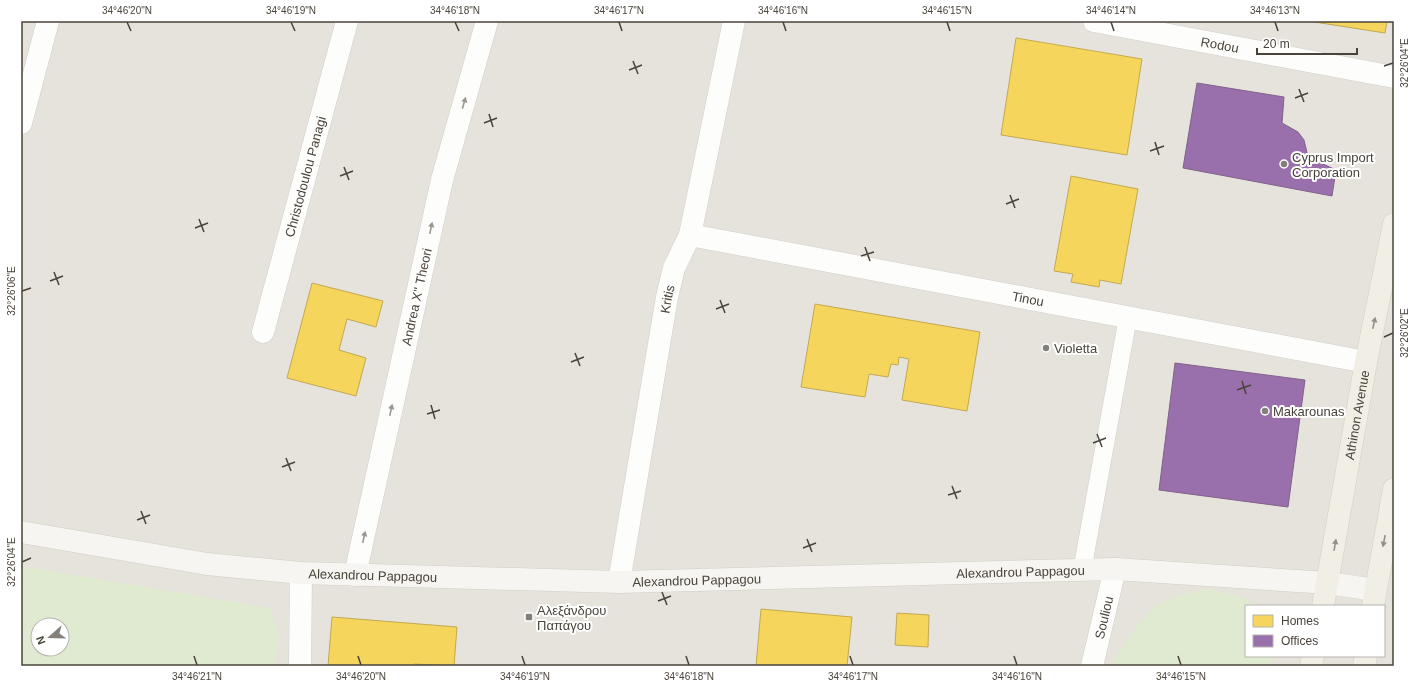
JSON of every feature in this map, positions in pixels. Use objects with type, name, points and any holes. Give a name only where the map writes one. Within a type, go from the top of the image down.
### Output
[{"type":"main road","name":"Athinon Avenue","points":[[1323,605],[1366,362],[1394,224]]},
{"type":"main road","points":[[1374,598],[1394,489]]},
{"type":"street","points":[[21,123],[48,21]]},
{"type":"street","name":"Christodoulou Panagi","points":[[263,332],[347,21]]},
{"type":"street","name":"Andrea X\" Theori","points":[[355,575],[442,180],[487,21]]},
{"type":"street","name":"Kritis","points":[[619,582],[667,297],[674,268],[690,235],[734,21]]},
{"type":"street","name":"Rodou","points":[[1094,21],[1394,77]]},
{"type":"street","name":"Tinou","points":[[690,235],[1366,362]]},
{"type":"street","name":"Alexandrou Pappagou","points":[[21,532],[207,564],[301,573],[619,582],[1115,569],[1328,583],[1374,598]]},
{"type":"street","name":"Souliou","points":[[1092,666],[1115,569]]},
{"type":"street","points":[[300,666],[301,573]]},
{"type":"lane","points":[[1082,571],[1128,317]]},
{"type":"shaded area","points":[[21,21],[1394,21],[1394,666],[21,666]]},
{"type":"green space","points":[[21,566],[270,608],[279,634],[275,666],[21,666]]},
{"type":"green space","points":[[1208,588],[1247,599],[1253,605],[1245,605],[1245,657],[1272,657],[1272,666],[1109,666],[1138,624],[1158,604],[1175,597]]},
{"type":"building: Homes","points":[[1308,21],[1387,21],[1385,33]]},
{"type":"building: Homes","points":[[1016,38],[1142,59],[1127,155],[1001,135]]},
{"type":"building: Homes","points":[[1071,176],[1138,189],[1121,284],[1100,280],[1099,287],[1071,282],[1073,274],[1054,271]]},
{"type":"building: Homes","points":[[312,283],[383,301],[376,327],[347,319],[339,350],[366,358],[356,396],[287,378]]},
{"type":"building: Homes","points":[[815,304],[980,332],[967,411],[902,400],[909,359],[899,357],[898,365],[891,364],[888,377],[869,374],[865,397],[801,387]]},
{"type":"building: Homes","points":[[761,609],[852,617],[847,666],[756,666]]},
{"type":"building: Homes","points":[[897,613],[929,615],[928,647],[895,645]]},
{"type":"building: Homes","points":[[332,617],[457,627],[454,666],[414,664],[414,666],[328,666]]},
{"type":"building: Offices","points":[[1197,83],[1284,97],[1282,123],[1298,132],[1304,140],[1308,157],[1336,170],[1332,196],[1183,168]]},
{"type":"building: Offices","points":[[1175,363],[1305,380],[1288,507],[1159,490]]},
{"type":"place","name":"Cyprus Import Corporation","points":[[1284,164]]},
{"type":"place","name":"Violetta","points":[[1046,348]]},
{"type":"place","name":"Makarounas","points":[[1265,411]]},
{"type":"place","name":"Αλεξάνδρου Παπάγου","points":[[529,617]]}]
